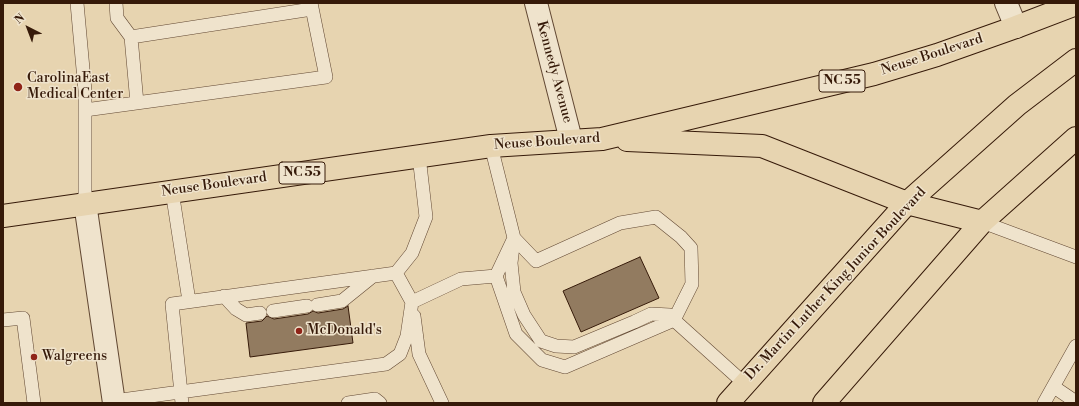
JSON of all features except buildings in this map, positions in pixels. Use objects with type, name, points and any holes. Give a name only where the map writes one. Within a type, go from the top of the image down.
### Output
[{"type":"main road","name":"Neuse Boulevard","points":[[3,216],[85,203],[492,146],[602,139],[874,74],[937,55],[1076,4]]},
{"type":"main road","name":"Dr. Martin Luther King Junior Boulevard","points":[[728,403],[907,203],[1017,105],[1076,60]]},
{"type":"main road","points":[[824,403],[982,222],[1076,138]]},
{"type":"main road","name":"NC 55","points":[[602,139],[762,146],[907,203],[982,222]]},
{"type":"street","name":"Kennedy Avenue","points":[[536,3],[571,140]]},
{"type":"street","points":[[1006,3],[1016,27]]},
{"type":"street","points":[[85,203],[114,402]]},
{"type":"lane","points":[[77,3],[85,91],[85,203]]},
{"type":"lane","points":[[116,3],[118,18],[131,37],[137,103]]},
{"type":"lane","points":[[85,110],[326,77],[312,6],[131,37]]},
{"type":"lane","points":[[492,146],[514,238],[511,263],[514,292],[524,315],[541,341],[556,346],[574,346],[651,314],[670,315],[745,384]]},
{"type":"lane","points":[[181,398],[172,304],[396,273],[412,254],[426,217],[419,156]]},
{"type":"lane","points":[[172,191],[189,301]]},
{"type":"lane","points":[[656,217],[691,248],[692,284],[674,320],[565,368],[542,360],[516,334],[496,276],[514,238],[536,261],[620,223],[656,217]]},
{"type":"lane","points":[[982,222],[1076,258]]},
{"type":"lane","points":[[396,273],[412,302],[420,354],[442,403]]},
{"type":"lane","points":[[273,310],[342,301],[373,276]]},
{"type":"lane","points":[[412,302],[461,279],[496,276]]},
{"type":"lane","points":[[224,296],[236,309],[246,314],[260,312]]},
{"type":"lane","points":[[114,402],[181,398],[386,364],[400,354],[407,336],[412,302]]},
{"type":"lane","points":[[3,320],[23,318],[34,403]]},
{"type":"lane","points":[[1044,403],[1076,346]]},
{"type":"lane","points":[[1054,387],[1076,402]]},
{"type":"lane","points":[[348,403],[375,399],[380,403]]},
{"type":"place","name":"CarolinaEast Medical Center","points":[[18,87]]},
{"type":"place","name":"McDonald's","points":[[299,331]]},
{"type":"place","name":"Walgreens","points":[[34,357]]}]
